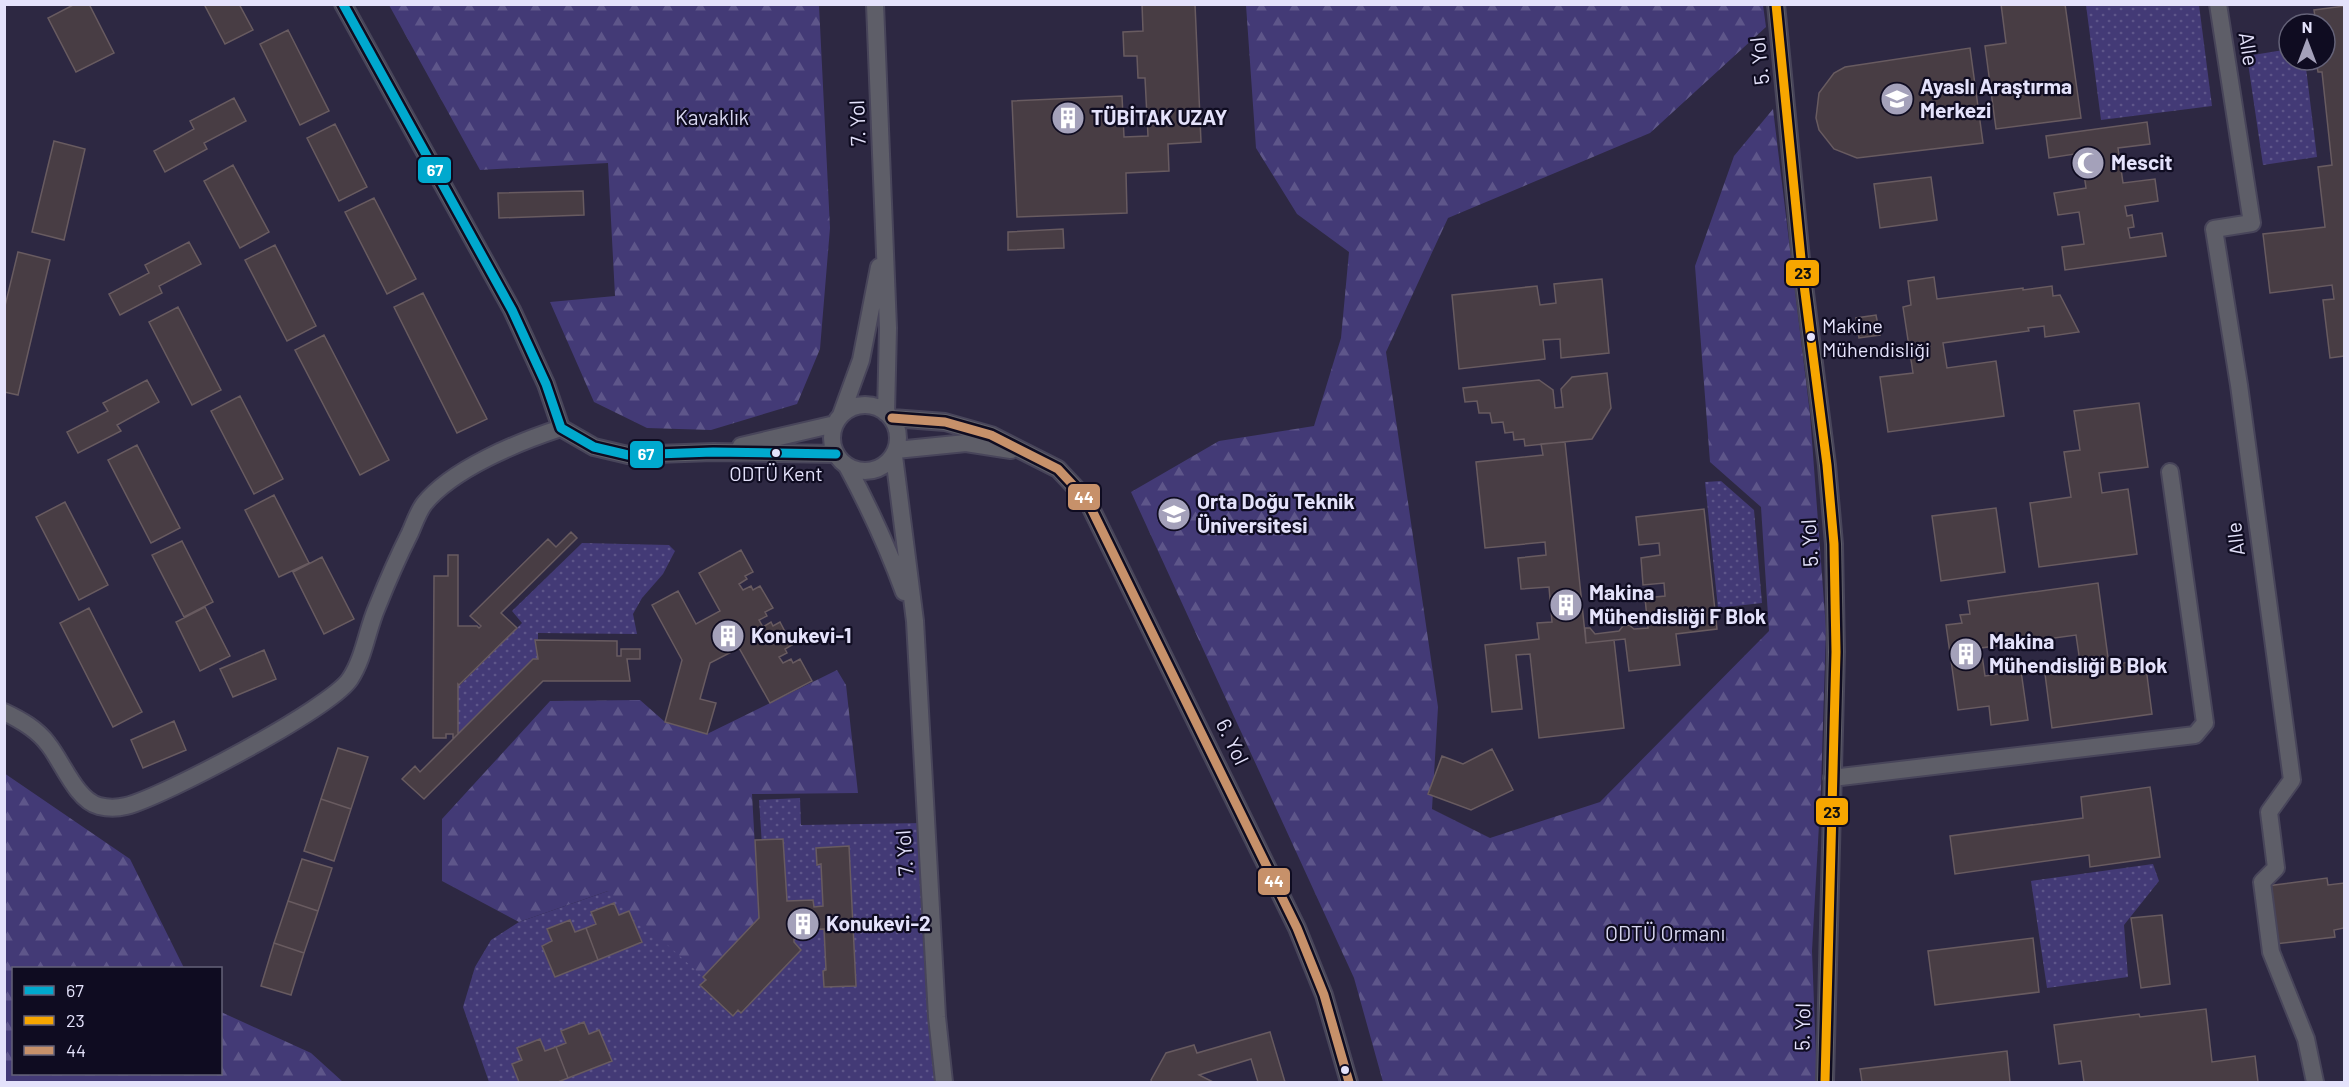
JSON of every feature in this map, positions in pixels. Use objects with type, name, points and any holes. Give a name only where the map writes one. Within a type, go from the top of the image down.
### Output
[{"type":"street","points":[[343,4],[512,310],[546,384],[561,428],[594,447],[628,455],[713,452],[841,460],[856,471],[867,472],[887,464],[895,453]]},
{"type":"street","name":"7. Yol","points":[[875,4],[885,239],[889,416],[898,434],[895,453],[915,621],[937,1006],[944,1083]]},
{"type":"street","name":"5. Yol","points":[[1776,4],[1802,269],[1827,465],[1834,543],[1836,652],[1825,1083]]},
{"type":"street","name":"Alle","points":[[2218,4],[2252,223],[2214,229],[2239,385],[2292,780],[2269,812],[2276,868],[2262,882],[2271,952],[2306,1039],[2315,1083]]},
{"type":"street","name":"7. Yol","points":[[885,239],[861,360],[838,419],[832,444],[866,500],[891,556],[915,621]]},
{"type":"street","points":[[713,452],[838,419],[849,409],[859,405],[870,405],[889,416]]},
{"type":"street","name":"6. Yol","points":[[889,416],[945,422],[991,435],[1058,469],[1087,500],[1297,928],[1324,995],[1349,1083]]},
{"type":"street","points":[[4,712],[24,722],[48,743],[82,795],[96,805],[124,806],[141,801],[208,768],[322,704],[341,690],[350,679],[359,660],[390,572],[423,506],[445,482],[524,440],[561,428]]},
{"type":"street","name":"6. Yol","points":[[895,453],[966,443],[1027,453]]},
{"type":"street","points":[[1832,778],[2195,735],[2205,723],[2170,472]]},
{"type":"green space","name":"Kavaklık","points":[[389,5],[819,5],[830,228],[820,349],[797,404],[711,430],[647,428],[594,402],[550,302],[615,296],[608,163],[480,170]]},
{"type":"green space","name":"ODTÜ Ormanı","points":[[1246,5],[1763,5],[1766,27],[1650,133],[1448,218],[1386,352],[1438,707],[1432,809],[1490,838],[1600,802],[1769,631],[1761,507],[1710,462],[1695,266],[1734,156],[1773,109],[1810,414],[1826,629],[1821,788],[1812,951],[1817,1082],[1383,1082],[1354,978],[1131,492],[1219,441],[1314,426],[1341,338],[1349,252],[1297,214],[1256,148]]},
{"type":"green space","points":[[2086,5],[2199,5],[2212,106],[2101,120]]},
{"type":"green space","points":[[2277,51],[2277,72],[2306,72],[2317,157],[2263,165],[2247,56]]},
{"type":"green space","points":[[1721,481],[1754,510],[1762,603],[1718,608],[1705,482]]},
{"type":"green space","points":[[582,543],[669,545],[675,551],[663,574],[642,598],[633,614],[637,634],[538,633],[538,640],[535,641],[538,659],[458,734],[458,684],[460,685],[522,623],[512,611]]},
{"type":"green space","points":[[837,670],[846,685],[858,793],[752,794],[759,918],[703,977],[608,891],[519,922],[442,881],[442,819],[550,701],[640,700],[665,722],[707,734]]},
{"type":"green space","points":[[4,773],[130,859],[184,967],[12,967],[12,1075],[222,1075],[222,1012],[311,1053],[343,1082],[5,1082]]},
{"type":"green space","points":[[800,798],[801,825],[925,823],[944,1082],[489,1082],[463,1007],[475,967],[491,940],[519,922],[608,891],[767,921],[759,800]]},
{"type":"green space","points":[[2153,864],[2159,881],[2124,925],[2128,977],[2047,988],[2031,881]]},
{"type":"building","points":[[75,4],[89,4],[114,53],[76,72],[48,18]]},
{"type":"building","points":[[204,4],[239,4],[253,30],[225,44]]},
{"type":"building","name":"TÜBİTAK UZAY","points":[[1142,4],[1195,4],[1201,142],[1168,144],[1169,171],[1126,173],[1127,213],[1017,217],[1012,101],[1122,96],[1124,137],[1148,136],[1145,78],[1138,78],[1137,56],[1124,56],[1123,32],[1143,31]]},
{"type":"building","points":[[2001,4],[2065,4],[2081,118],[1996,129],[1985,46],[2006,43]]},
{"type":"building","points":[[2344,6],[2344,356],[2330,358],[2323,300],[2334,299],[2332,285],[2270,293],[2263,234],[2325,227],[2318,167],[2332,165],[2322,72],[2337,72],[2337,12],[2314,12],[2314,10]]},
{"type":"building","points":[[288,30],[329,111],[300,125],[260,44]]},
{"type":"building","name":"Ayaslı Araştırma Merkezi","points":[[1970,48],[1983,143],[1857,158],[1834,149],[1819,130],[1816,118],[1819,93],[1834,73],[1845,67]]},
{"type":"building","points":[[234,98],[246,121],[204,143],[207,149],[165,172],[154,151],[194,129],[190,121]]},
{"type":"building","points":[[2147,122],[2150,144],[2118,148],[2123,183],[2155,179],[2158,201],[2125,206],[2127,216],[2132,215],[2134,227],[2128,228],[2130,238],[2162,233],[2166,256],[2065,270],[2062,247],[2084,244],[2079,212],[2058,215],[2054,193],[2086,188],[2081,153],[2049,158],[2046,136]]},
{"type":"building","points":[[335,124],[367,187],[339,201],[307,138]]},
{"type":"building","points":[[54,141],[85,149],[64,240],[32,232]]},
{"type":"building","points":[[233,165],[269,232],[240,248],[204,181]]},
{"type":"building","points":[[1931,177],[1937,220],[1880,228],[1874,184]]},
{"type":"building","points":[[583,191],[584,215],[499,218],[498,193]]},
{"type":"building","points":[[374,198],[416,279],[387,294],[345,212]]},
{"type":"building","points":[[1063,229],[1064,248],[1008,250],[1008,232]]},
{"type":"building","points":[[189,242],[201,264],[159,286],[162,293],[120,315],[109,294],[149,273],[145,265]]},
{"type":"building","points":[[275,245],[316,326],[287,341],[245,260]]},
{"type":"building","points":[[18,252],[50,260],[18,395],[4,392],[4,310]]},
{"type":"building","points":[[1934,277],[1937,299],[2052,286],[2053,296],[2060,295],[2079,332],[2045,337],[2044,326],[2028,328],[2029,331],[1943,343],[1947,368],[1996,361],[2004,416],[1888,432],[1880,377],[1913,373],[1903,307],[1911,305],[1908,281]]},
{"type":"building","points":[[1602,279],[1609,353],[1561,358],[1560,339],[1543,340],[1545,359],[1459,369],[1452,295],[1537,286],[1540,305],[1556,303],[1554,284]]},
{"type":"building","points":[[423,293],[487,419],[457,433],[394,307]]},
{"type":"building","points":[[178,307],[221,390],[192,405],[149,322]]},
{"type":"building","points":[[1876,315],[1880,335],[1859,338],[1856,318]]},
{"type":"building","points":[[324,335],[389,460],[360,475],[295,350]]},
{"type":"building","points":[[1607,373],[1611,408],[1592,439],[1525,446],[1524,439],[1514,440],[1513,432],[1505,433],[1503,422],[1492,423],[1490,413],[1479,413],[1477,401],[1465,402],[1463,388],[1539,380],[1553,390],[1555,408],[1563,407],[1561,389],[1572,377]]},
{"type":"building","points":[[147,380],[159,402],[117,425],[121,431],[78,453],[67,432],[108,411],[103,403]]},
{"type":"building","points":[[240,396],[283,479],[254,494],[211,411]]},
{"type":"building","points":[[2139,403],[2148,467],[2099,473],[2102,493],[2128,489],[2137,554],[2039,567],[2030,503],[2071,497],[2064,452],[2080,450],[2074,411]]},
{"type":"building","name":"Makina Mühendisliği F Blok","points":[[1565,442],[1586,643],[1614,640],[1624,728],[1539,738],[1530,654],[1516,655],[1522,709],[1492,712],[1485,645],[1539,639],[1537,623],[1552,622],[1549,587],[1521,589],[1518,558],[1546,555],[1545,542],[1485,548],[1476,462],[1543,455],[1541,444]]},
{"type":"building","points":[[137,445],[180,528],[151,543],[108,460]]},
{"type":"building","points":[[274,495],[309,563],[279,577],[245,510]]},
{"type":"building","points":[[65,502],[108,585],[79,600],[36,517]]},
{"type":"building","points":[[1996,508],[2005,572],[1941,581],[1932,516]]},
{"type":"building","points":[[1704,509],[1717,629],[1676,634],[1680,665],[1629,671],[1625,639],[1586,643],[1585,628],[1590,628],[1595,634],[1619,631],[1623,626],[1629,625],[1634,629],[1648,628],[1645,598],[1665,596],[1664,583],[1643,585],[1641,558],[1660,555],[1659,543],[1639,545],[1636,517]]},
{"type":"building","points":[[571,532],[577,538],[501,613],[517,628],[458,684],[458,734],[453,739],[453,734],[446,734],[446,738],[433,738],[434,576],[448,576],[448,555],[458,555],[458,626],[477,626],[479,628],[481,626],[470,616],[548,539],[556,547]]},
{"type":"building","points":[[182,541],[213,602],[184,617],[152,555]]},
{"type":"building","name":"Konukevi-1","points":[[741,550],[753,572],[745,576],[747,579],[739,584],[743,590],[751,586],[753,590],[760,586],[773,608],[765,612],[767,616],[759,620],[763,627],[771,622],[773,626],[780,622],[792,645],[785,649],[787,653],[779,657],[783,663],[791,659],[793,663],[800,659],[812,681],[770,703],[739,648],[710,663],[700,699],[716,703],[707,734],[665,722],[682,660],[652,605],[678,591],[696,624],[720,611],[699,573]]},
{"type":"building","points":[[322,557],[354,619],[324,634],[293,572]]},
{"type":"building","name":"Makina Mühendisliği B Blok","points":[[2098,583],[2109,665],[2145,660],[2152,714],[2052,728],[2045,674],[2081,669],[2076,635],[1981,648],[1985,676],[2021,671],[2028,720],[1991,725],[1989,706],[1958,710],[1946,625],[1962,623],[1960,615],[1970,614],[1968,601]]},
{"type":"building","points":[[205,607],[230,656],[200,671],[176,622]]},
{"type":"building","points":[[89,608],[142,712],[113,727],[60,623]]},
{"type":"building","points":[[535,640],[617,641],[617,656],[621,656],[621,649],[640,649],[640,659],[627,659],[630,681],[543,681],[424,799],[402,779],[415,766],[420,772],[533,659],[538,659]]},
{"type":"building","points":[[264,650],[276,679],[233,697],[220,669]]},
{"type":"building","points":[[174,721],[186,750],[143,768],[131,740]]},
{"type":"building","points":[[338,748],[368,757],[351,809],[321,799]]},
{"type":"building","points":[[1492,749],[1513,790],[1471,810],[1428,794],[1442,756],[1463,764]]},
{"type":"building","points":[[2150,787],[2160,857],[2090,867],[2089,855],[1955,874],[1950,836],[2083,818],[2081,797]]},
{"type":"building","points":[[321,799],[351,809],[334,861],[304,851]]},
{"type":"building","name":"Konukevi-2","points":[[783,839],[787,901],[813,900],[814,907],[823,906],[821,864],[817,865],[816,848],[849,846],[856,986],[824,987],[823,971],[826,970],[824,929],[794,930],[794,942],[801,950],[741,1013],[738,1010],[733,1016],[700,985],[706,980],[703,977],[759,918],[755,840]]},
{"type":"building","points":[[302,859],[332,868],[318,911],[288,901]]},
{"type":"building","points":[[2327,878],[2328,885],[2344,883],[2344,928],[2334,930],[2335,937],[2275,944],[2267,886]]},
{"type":"building","points":[[288,901],[318,911],[304,953],[274,943]]},
{"type":"building","points":[[614,903],[619,915],[629,911],[642,942],[598,960],[586,928],[596,924],[591,912]]},
{"type":"building","points":[[2162,915],[2170,984],[2141,988],[2131,918]]},
{"type":"building","points":[[570,920],[575,932],[586,928],[598,960],[555,977],[542,946],[552,941],[547,929]]},
{"type":"building","points":[[2033,938],[2039,992],[1935,1005],[1928,951]]},
{"type":"building","points":[[274,943],[304,953],[291,995],[261,986]]},
{"type":"building","points":[[2206,1009],[2212,1062],[2255,1056],[2258,1082],[2084,1082],[2081,1061],[2059,1064],[2054,1025],[2139,1014],[2140,1017]]},
{"type":"building","points":[[584,1022],[589,1034],[599,1030],[612,1061],[568,1078],[556,1047],[566,1043],[561,1031]]},
{"type":"building","points":[[1270,1032],[1285,1082],[1258,1082],[1251,1059],[1199,1075],[1213,1082],[1152,1082],[1151,1080],[1166,1053],[1194,1045],[1197,1053]]},
{"type":"building","points":[[540,1039],[545,1051],[556,1047],[568,1078],[558,1082],[519,1082],[512,1064],[522,1060],[517,1048]]},
{"type":"building","points":[[2007,1051],[2010,1082],[1862,1082],[1860,1069]]},
{"type":"transit line","name":"67","points":[[343,4],[512,310],[546,384],[561,428],[594,447],[628,455],[713,452],[836,454]]},
{"type":"transit line","name":"23","points":[[1776,4],[1802,269],[1827,465],[1834,544],[1836,652],[1825,1082]]},
{"type":"transit line","name":"44","points":[[892,418],[945,422],[991,435],[1058,469],[1087,500],[1297,928],[1324,995],[1349,1082]]},
{"type":"place","name":"Ayaslı Araştırma Merkezi","points":[[1897,99]]},
{"type":"place","name":"TÜBİTAK UZAY","points":[[1068,118]]},
{"type":"place","name":"Mescit","points":[[2088,163]]},
{"type":"place","name":"Makine Mühendisliği","points":[[1811,337]]},
{"type":"place","name":"ODTÜ Kent","points":[[776,453]]},
{"type":"place","name":"Orta Doğu Teknik Üniversitesi","points":[[1174,514]]},
{"type":"place","name":"Makina Mühendisliği F Blok","points":[[1566,605]]},
{"type":"place","name":"Konukevi-1","points":[[728,636]]},
{"type":"place","name":"Makina Mühendisliği B Blok","points":[[1966,654]]},
{"type":"place","name":"Konukevi-2","points":[[803,924]]}]
